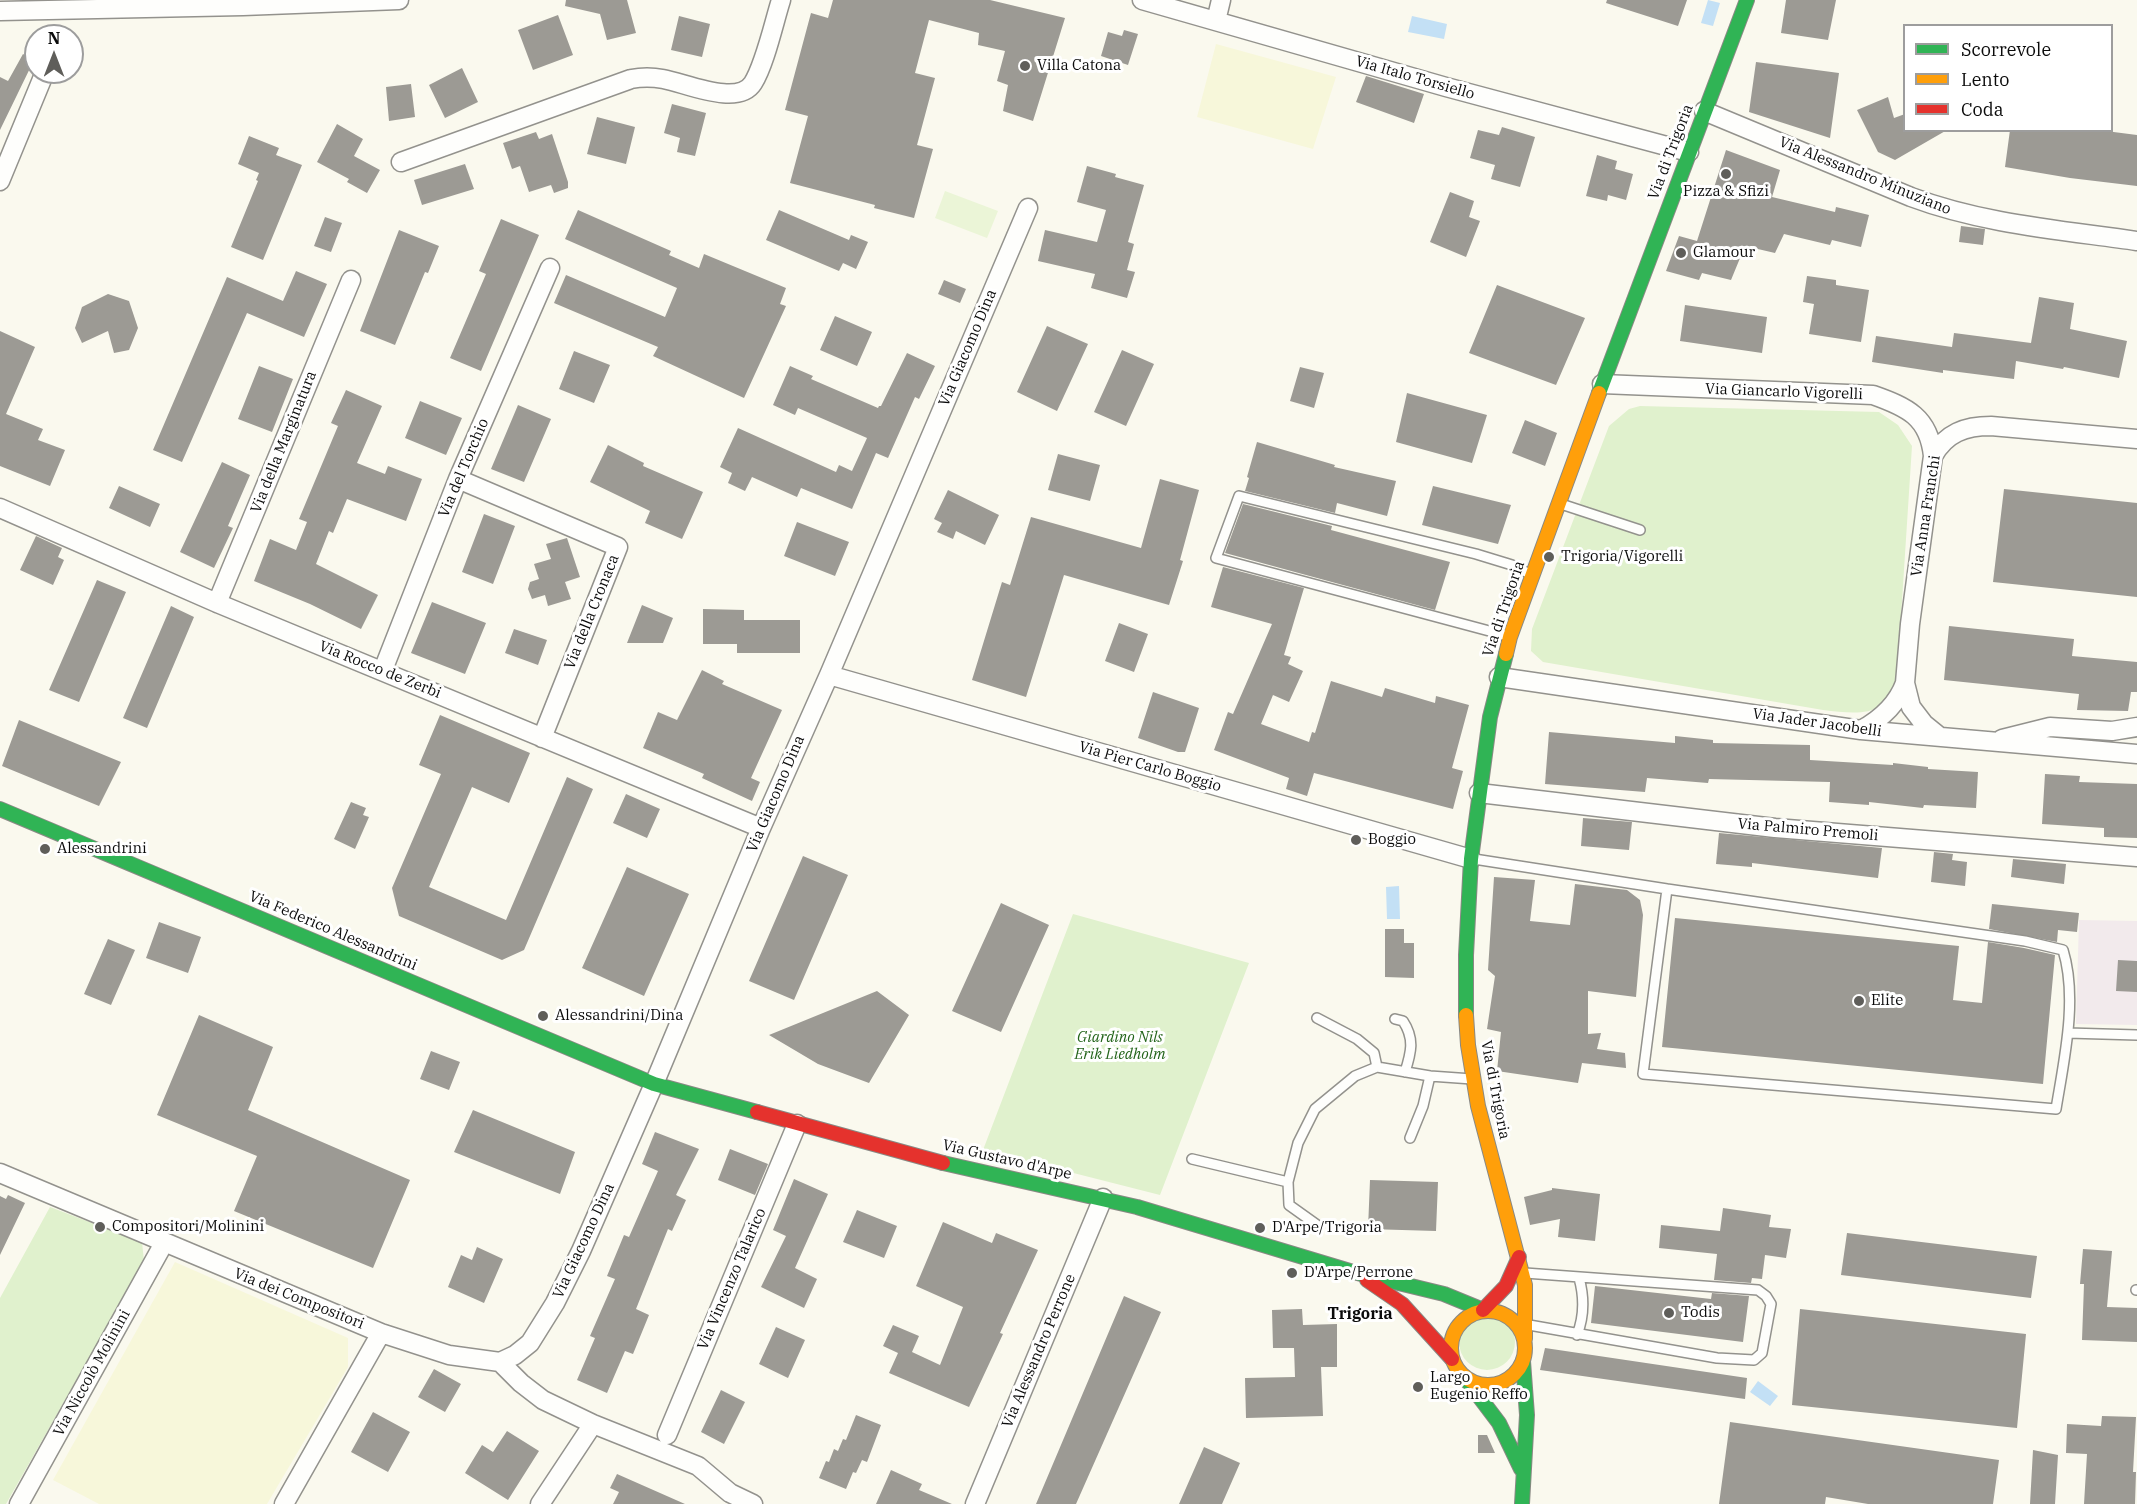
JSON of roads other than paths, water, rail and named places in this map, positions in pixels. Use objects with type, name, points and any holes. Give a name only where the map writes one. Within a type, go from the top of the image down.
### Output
[{"type":"street","points":[[0,12],[266,6],[399,0]]},
{"type":"street","points":[[401,162],[631,79],[658,78],[726,94],[744,92],[758,74],[781,0]]},
{"type":"street","name":"Via Italo Torsiello","points":[[1142,0],[1446,87],[1689,152]]},
{"type":"street","points":[[1216,21],[1221,0]]},
{"type":"street","name":"Via di Trigoria","points":[[1526,1332],[1525,1285],[1473,1079],[1468,1045],[1465,980],[1471,859],[1490,717],[1510,637],[1532,575],[1747,0]]},
{"type":"street","points":[[0,181],[40,84]]},
{"type":"street","name":"Via Alessandro Minuziano","points":[[1704,111],[1945,209],[2010,223],[2137,241]]},
{"type":"street","name":"Via Giacomo Dina","points":[[500,1362],[515,1355],[530,1343],[555,1303],[581,1251],[1028,208]]},
{"type":"street","name":"Via del Torchio","points":[[383,670],[458,479],[550,268]]},
{"type":"street","name":"Via della Marginatura","points":[[217,603],[351,280]]},
{"type":"street","name":"Via Giancarlo Vigorelli","points":[[1602,384],[1873,395],[1901,406],[1920,421],[1929,437],[1933,456]]},
{"type":"street","name":"Via Anna Franchi","points":[[1940,737],[1924,724],[1911,707],[1905,683],[1910,624],[1933,456],[1949,435],[1976,426],[2137,439]]},
{"type":"street","name":"Via della Cronaca","points":[[458,479],[618,547],[542,738]]},
{"type":"street","name":"Via Rocco de Zerbi","points":[[0,508],[217,603],[761,828]]},
{"type":"street","name":"Via Pier Carlo Boggio","points":[[829,675],[1471,859]]},
{"type":"street","name":"Via Jader Jacobelli","points":[[1499,677],[1861,730],[2137,754]]},
{"type":"street","name":"Via Anna Franchi","points":[[1861,730],[1878,720],[1894,705],[1905,683]]},
{"type":"street","points":[[1992,742],[2043,728],[2067,727],[2137,733]]},
{"type":"street","points":[[2112,731],[2137,727]]},
{"type":"street","name":"Via Palmiro Premoli","points":[[1479,793],[1775,828],[2137,857]]},
{"type":"street","name":"Via Federico Alessandrini","points":[[0,809],[654,1084]]},
{"type":"street","name":"Via Gustavo d'Arpe","points":[[654,1084],[991,1175],[1103,1198],[1353,1272],[1457,1298],[1483,1310]]},
{"type":"street","name":"Via Vincenzo Talarico","points":[[667,1435],[798,1124]]},
{"type":"street","name":"Via dei Compositori","points":[[0,1173],[381,1333],[449,1355],[500,1362]]},
{"type":"street","name":"Via Alessandro Perrone","points":[[975,1504],[1103,1198]]},
{"type":"street","name":"Via Niccolò Molinini","points":[[19,1504],[164,1243]]},
{"type":"street","points":[[1519,1257],[1513,1276],[1503,1292],[1483,1310],[1471,1314],[1460,1322],[1453,1333],[1450,1346],[1452,1359],[1457,1369],[1499,1423],[1523,1473]]},
{"type":"street","name":"Via Gustavo d'Arpe","points":[[1353,1272],[1394,1297],[1452,1359]]},
{"type":"street","points":[[1465,1378],[1487,1385],[1499,1384],[1518,1371],[1526,1350],[1526,1332],[1514,1320],[1505,1314],[1483,1310]]},
{"type":"street","points":[[284,1504],[381,1333]]},
{"type":"street","points":[[1522,1504],[1527,1401],[1523,1361]]},
{"type":"street","points":[[500,1362],[535,1395],[593,1424],[698,1466],[730,1492],[753,1504]]},
{"type":"street","points":[[540,1504],[593,1424]]},
{"type":"lane","points":[[1510,637],[1216,558],[1239,496],[1498,560],[1532,575]]},
{"type":"lane","points":[[1558,504],[1640,530]]},
{"type":"lane","points":[[1471,859],[2025,941],[2063,950],[2068,968],[2068,1033],[2056,1109],[1643,1074],[1667,889]]},
{"type":"lane","points":[[1317,1018],[1357,1039],[1374,1053],[1377,1067]]},
{"type":"lane","points":[[1395,1019],[1403,1021],[1409,1030],[1412,1050],[1405,1072]]},
{"type":"lane","points":[[2068,1033],[2137,1035]]},
{"type":"lane","points":[[1317,1225],[1289,1205],[1288,1182],[1298,1143],[1315,1109],[1355,1076],[1377,1067],[1430,1076],[1473,1079]]},
{"type":"lane","points":[[1410,1138],[1423,1106],[1430,1076]]},
{"type":"lane","points":[[1192,1159],[1288,1182]]},
{"type":"lane","points":[[1522,1272],[1758,1290],[1771,1304],[1762,1353],[1754,1360],[1717,1358],[1577,1335],[1526,1332]]},
{"type":"lane","points":[[1577,1335],[1582,1323],[1583,1291],[1579,1278]]},
{"type":"water","points":[[1708,0],[1720,3],[1713,26],[1701,23]]},
{"type":"water","points":[[1412,16],[1447,24],[1444,39],[1408,32]]},
{"type":"water","points":[[1399,886],[1400,919],[1387,919],[1386,887]]},
{"type":"water","points":[[1758,1381],[1778,1396],[1770,1406],[1750,1392]]},
{"type":"place","name":"Villa Catona","points":[[1025,66]]},
{"type":"place","name":"Pizza & Sfizi","points":[[1726,174]]},
{"type":"place","name":"Glamour","points":[[1681,253]]},
{"type":"place","name":"Trigoria/Vigorelli","points":[[1549,557]]},
{"type":"place","name":"Boggio","points":[[1356,840]]},
{"type":"place","name":"Alessandrini","points":[[45,849]]},
{"type":"place","name":"Elite","points":[[1859,1001]]},
{"type":"place","name":"Alessandrini/Dina","points":[[543,1016]]},
{"type":"place","name":"Compositori/Molinini","points":[[100,1227]]},
{"type":"place","name":"D'Arpe/Trigoria","points":[[1260,1228]]},
{"type":"place","name":"D'Arpe/Perrone","points":[[1292,1273]]},
{"type":"place","name":"Todis","points":[[1669,1313]]},
{"type":"place","name":"Largo Eugenio Reffo","points":[[1418,1387]]},
{"type":"district","name":"Trigoria","points":[[1360,1314]]},
{"type":"park label","name":"Giardino Nils Erik Liedholm","points":[[1120,1046]]}]
